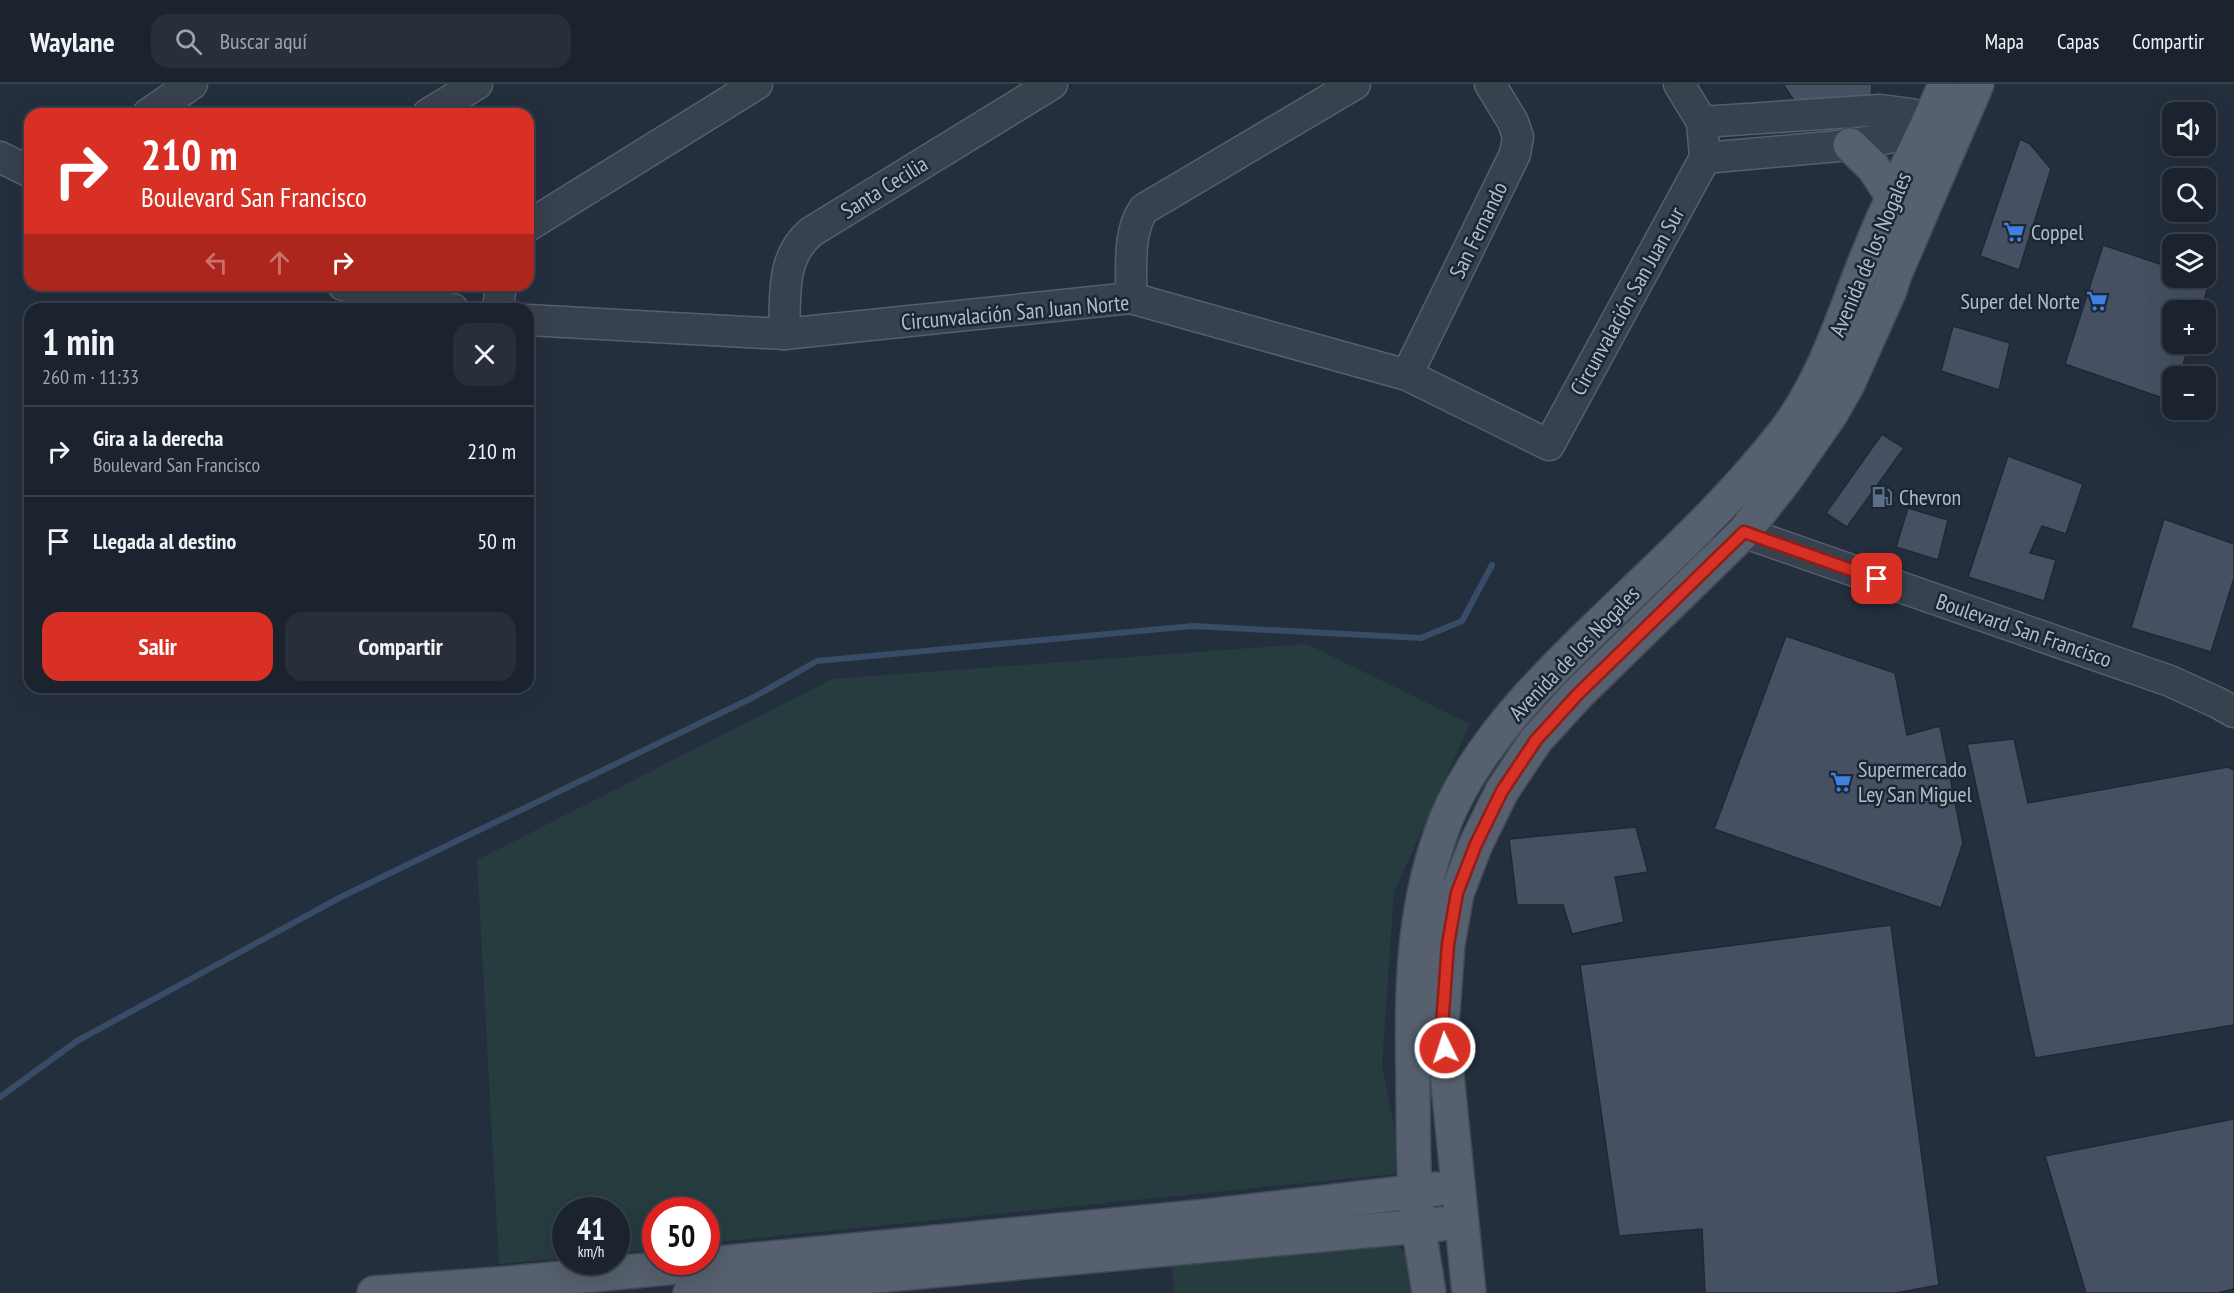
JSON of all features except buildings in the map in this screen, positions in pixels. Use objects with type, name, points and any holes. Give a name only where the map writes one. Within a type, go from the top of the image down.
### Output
[{"type":"main road","name":"Avenida de los Nogales","points":[[1429,1293],[1415,1191],[1411,1014],[1413,967],[1426,880],[1442,829],[1467,779],[1488,746],[1540,683],[1647,576],[1708,520],[1787,429],[1821,373],[1892,196],[1929,123],[1945,84]]},
{"type":"main road","name":"Avenida de los Nogales","points":[[1469,1293],[1460,1186],[1442,1026],[1448,944],[1457,893],[1476,844],[1502,791],[1536,740],[1578,694],[1744,532],[1832,414],[1848,384],[1976,84]]},
{"type":"main road","points":[[1941,169],[1935,135],[1929,123],[1976,84]]},
{"type":"main road","points":[[1850,145],[1873,167],[1892,196]]},
{"type":"main road","points":[[690,1293],[1209,1231],[1415,1191],[1460,1186]]},
{"type":"main road","points":[[374,1293],[511,1288],[1209,1231],[1419,1227],[1463,1221]]},
{"type":"street","points":[[157,108],[192,84]]},
{"type":"street","points":[[438,108],[477,84]]},
{"type":"street","points":[[534,222],[757,84]]},
{"type":"street","name":"Santa Cecilia","points":[[784,334],[788,269],[794,250],[801,240],[1052,84]]},
{"type":"street","points":[[1131,298],[1134,235],[1137,219],[1144,209],[1356,84]]},
{"type":"street","name":"San Fernando","points":[[1407,375],[1515,154],[1518,137],[1513,122],[1490,84]]},
{"type":"street","points":[[1679,84],[1702,122],[1705,158],[1850,145],[1909,134],[1929,123]]},
{"type":"street","points":[[1702,122],[1880,110],[1911,114],[1929,123]]},
{"type":"street","points":[[0,158],[24,169]]},
{"type":"street","name":"Circunvalación San Juan Sur","points":[[1549,445],[1705,158]]},
{"type":"street","points":[[371,291],[426,303]]},
{"type":"street","name":"Circunvalación San Juan Norte","points":[[534,320],[784,334],[1131,298],[1407,375],[1549,445]]},
{"type":"street","name":"Boulevard San Francisco","points":[[1708,520],[2170,681],[2234,712]]},
{"type":"green space","points":[[1307,644],[1470,724],[1394,892],[1382,1065],[1396,1138],[1395,1174],[720,1242],[720,1197],[642,1197],[642,1250],[630,1252],[630,1197],[552,1197],[552,1259],[499,1264],[477,860],[832,679]]},
{"type":"green space","points":[[1392,1242],[1409,1255],[1416,1293],[1174,1293],[1172,1265]]},
{"type":"waterway","points":[[0,1097],[77,1041],[341,897],[754,697],[817,661],[1193,626],[1421,638],[1462,621],[1492,565]]},
{"type":"place","name":"Coppel","points":[[2014,232]]},
{"type":"place","name":"Super del Norte","points":[[2097,301]]},
{"type":"place","name":"Chevron","points":[[1882,497]]},
{"type":"place","name":"Supermercado Ley San Miguel","points":[[1841,782]]},
{"type":"route","points":[[1445,1048],[1442,1026],[1448,944],[1457,893],[1476,844],[1502,791],[1536,740],[1578,694],[1744,532],[1877,579]]}]
